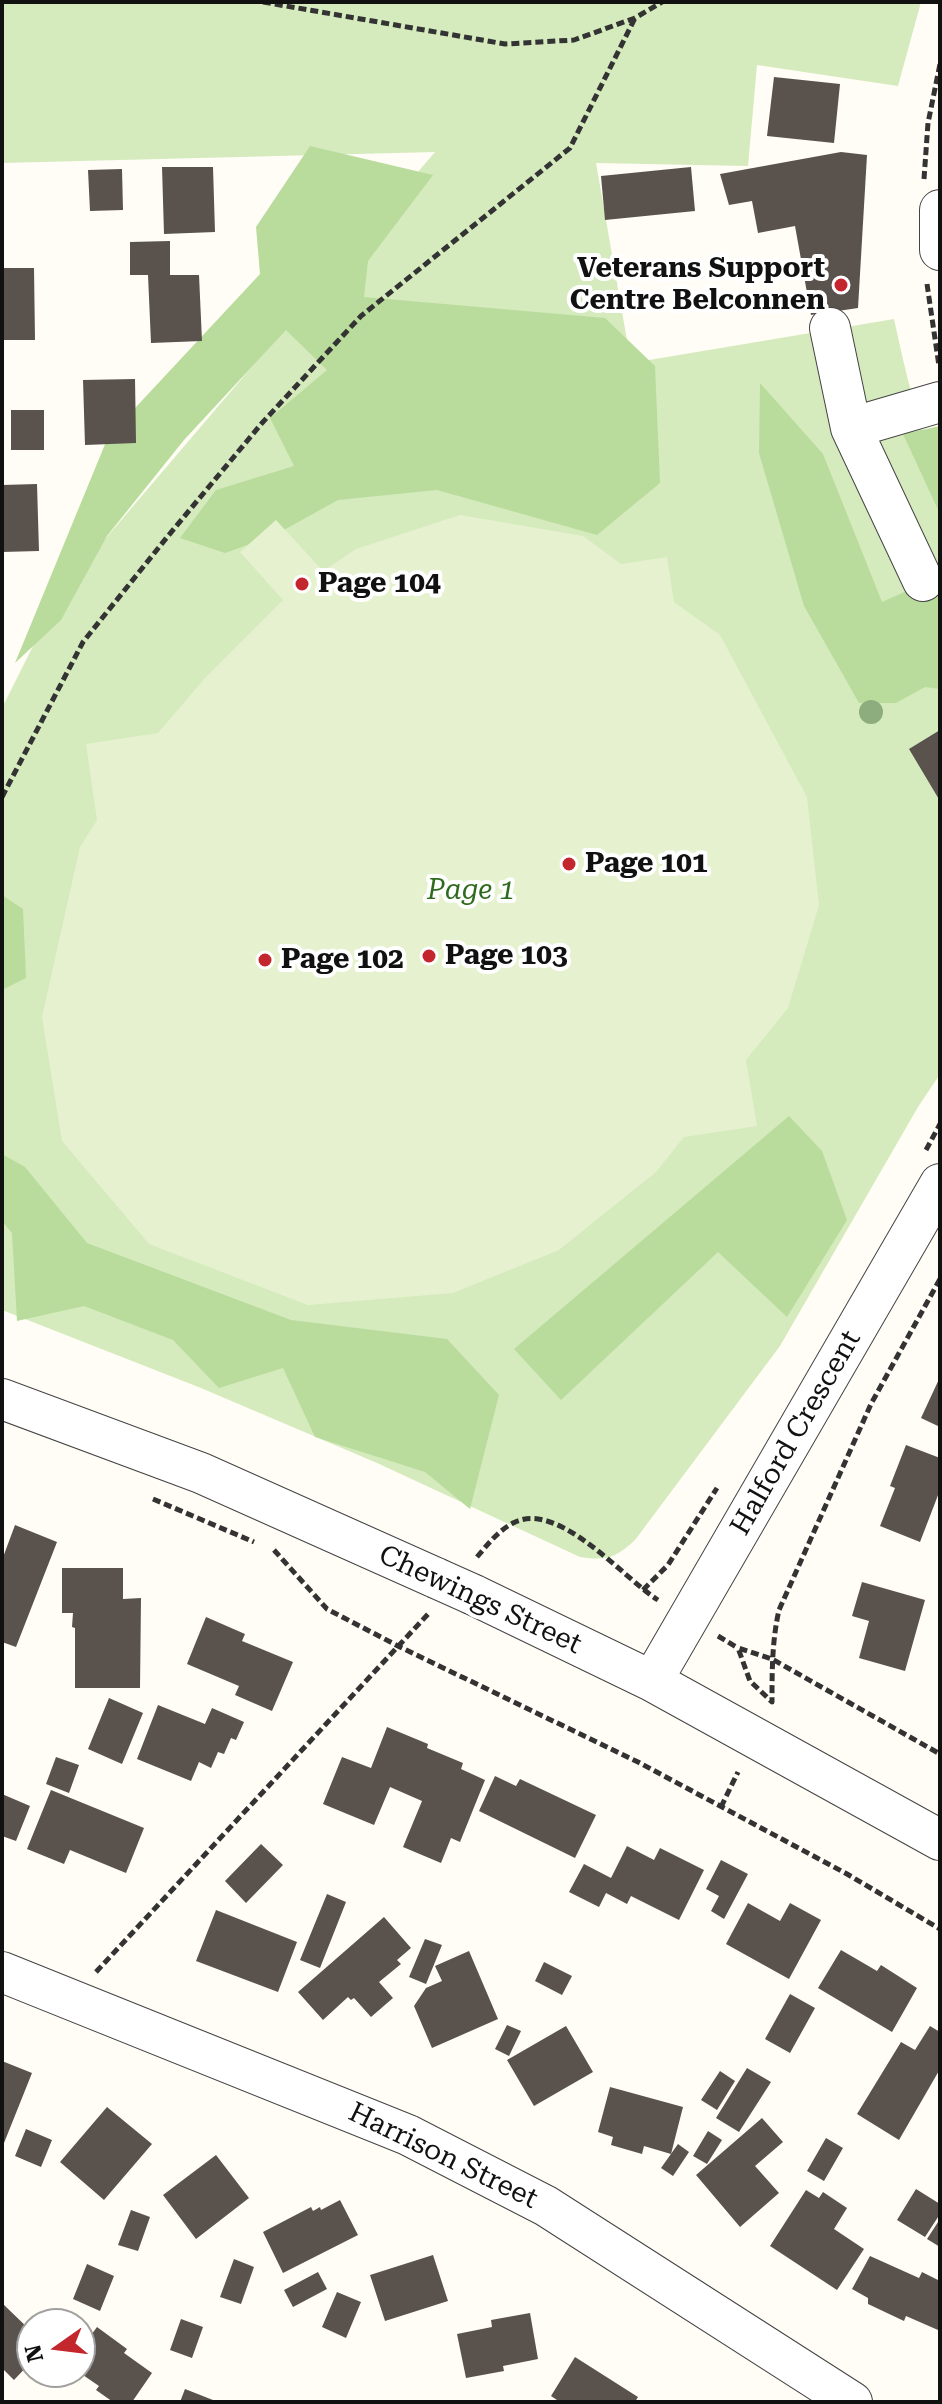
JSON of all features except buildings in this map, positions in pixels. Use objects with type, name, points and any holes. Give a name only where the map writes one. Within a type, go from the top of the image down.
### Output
[{"type":"street","points":[[940,210],[940,250]]},
{"type":"street","points":[[830,328],[851,428],[923,581]]},
{"type":"street","points":[[851,428],[940,402]]},
{"type":"street","name":"Halford Crescent","points":[[652,1681],[940,1184]]},
{"type":"street","name":"Chewings Street","points":[[2,1399],[201,1473],[456,1584],[652,1681],[940,1840]]},
{"type":"street","name":"Harrison Street","points":[[2,1972],[408,2135],[546,2206],[852,2402]]},
{"type":"path","points":[[263,2],[505,44],[574,40],[635,18],[662,2]]},
{"type":"path","points":[[2,797],[83,642],[159,548],[262,423],[361,316],[570,148],[635,18]]},
{"type":"path","points":[[940,1279],[871,1404],[779,1610],[772,1641],[772,1659],[772,1702],[750,1681],[738,1648],[772,1659],[940,1754]]},
{"type":"path","points":[[139,1493],[278,1552],[327,1609],[638,1762],[847,1874],[940,1929]]},
{"type":"path","points":[[70,1999],[400,1647],[495,1536],[515,1522],[533,1519],[551,1522],[587,1542],[643,1590]]},
{"type":"green space","name":"Page 1","points":[[2,2],[921,2],[898,86],[757,65],[748,166],[596,163],[631,363],[894,319],[914,401],[940,481],[940,1074],[780,1346],[635,1540],[610,1557],[580,1557],[377,1463],[201,1388],[2,1310],[2,708],[38,636],[105,539],[435,152],[2,163]]},
{"type":"green space","points":[[310,146],[433,175],[368,261],[364,297],[605,318],[655,366],[660,483],[597,535],[437,490],[338,500],[273,536],[225,553],[180,538],[216,490],[294,466],[270,418],[327,370],[286,330],[184,440],[107,536],[61,620],[15,663],[108,437],[260,274],[256,227]]},
{"type":"green space","points":[[760,383],[823,454],[882,602],[940,576],[940,689],[925,687],[896,703],[859,703],[804,606],[759,453]]},
{"type":"green space","points":[[940,426],[940,514],[903,434]]},
{"type":"green space","name":"Page 103","points":[[460,515],[583,536],[621,564],[667,557],[674,602],[720,635],[807,797],[819,905],[788,1008],[746,1060],[757,1126],[684,1137],[656,1172],[559,1250],[453,1293],[308,1305],[149,1244],[62,1141],[42,1017],[80,847],[97,820],[86,744],[158,733],[204,679],[283,600],[240,552],[276,520],[323,571],[356,549]]},
{"type":"green space","points":[[2,895],[23,909],[26,978],[2,990]]},
{"type":"green space","points":[[789,1116],[822,1151],[847,1220],[787,1317],[718,1252],[561,1400],[514,1349]]},
{"type":"green space","points":[[2,1154],[25,1167],[87,1243],[291,1320],[447,1339],[499,1395],[470,1509],[425,1472],[315,1437],[283,1368],[219,1388],[173,1340],[84,1306],[17,1321],[12,1233],[2,1221]]},
{"type":"place","name":"Veterans Support Centre Belconnen","points":[[841,285]]},
{"type":"place","name":"Page 104","points":[[302,584]]},
{"type":"place","name":"Page 101","points":[[569,864]]},
{"type":"place","name":"Page 103","points":[[429,956]]},
{"type":"place","name":"Page 102","points":[[265,960]]}]
